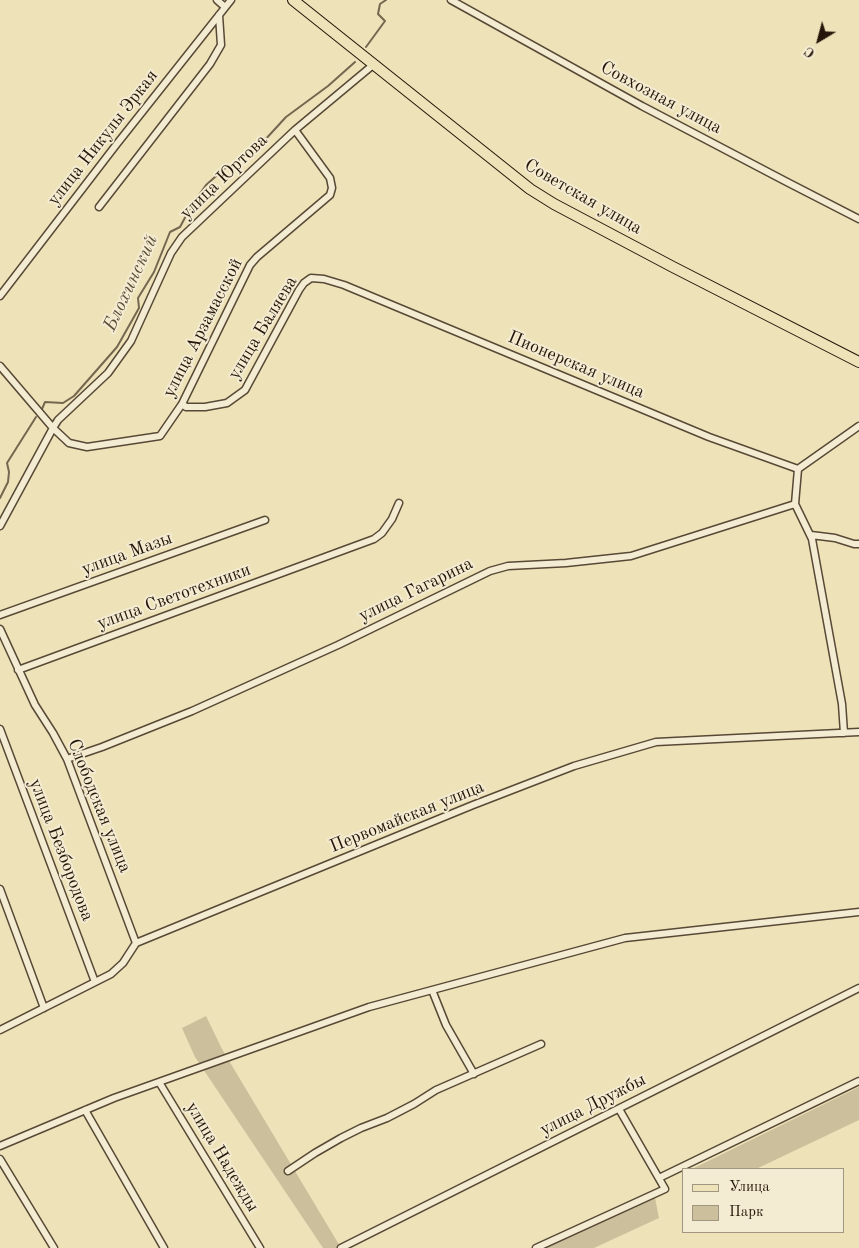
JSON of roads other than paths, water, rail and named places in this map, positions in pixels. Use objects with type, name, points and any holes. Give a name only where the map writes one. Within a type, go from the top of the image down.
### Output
[{"type":"main road","name":"Советская улица","points":[[294,0],[530,189],[554,204],[673,267],[859,362]]},
{"type":"street","points":[[217,0],[225,7]]},
{"type":"street","name":"улица Никулы Эркая","points":[[0,296],[231,0]]},
{"type":"street","name":"Совхозная улица","points":[[451,0],[642,106],[859,219]]},
{"type":"street","points":[[99,207],[210,64],[221,45],[219,15]]},
{"type":"street","name":"улица Юртова","points":[[0,526],[58,420],[108,373],[131,341],[171,253],[182,237],[295,130],[373,65]]},
{"type":"street","name":"улица Арзамасской","points":[[0,366],[69,444],[87,447],[160,436],[182,404],[250,265],[330,195],[332,188],[330,178],[295,130]]},
{"type":"street","name":"улица Баляева","points":[[182,404],[186,407],[205,407],[227,403],[245,390],[304,283],[311,278],[324,279],[344,285]]},
{"type":"street","name":"Пионерская улица","points":[[344,285],[709,438],[798,469]]},
{"type":"street","points":[[844,733],[842,704],[812,539],[795,504],[798,469],[859,426]]},
{"type":"street","name":"улица Светотехники","points":[[18,670],[374,539],[382,533],[392,519],[399,504]]},
{"type":"street","name":"улица Гагарина","points":[[67,759],[102,747],[200,707],[338,645],[490,571],[508,566],[566,563],[631,556],[795,504]]},
{"type":"street","name":"улица Мазы","points":[[0,615],[265,520]]},
{"type":"street","points":[[811,536],[835,538],[859,544]]},
{"type":"street","name":"Слободская улица","points":[[0,629],[35,705],[67,759],[136,943]]},
{"type":"street","name":"улица Безбородова","points":[[0,729],[95,982]]},
{"type":"street","name":"Первомайская улица","points":[[136,943],[473,805],[574,766],[631,749],[656,742],[859,732]]},
{"type":"street","points":[[0,889],[44,1008]]},
{"type":"street","points":[[0,1146],[114,1098],[369,1007],[625,938],[859,912]]},
{"type":"street","points":[[0,1029],[111,974],[122,963],[136,943]]},
{"type":"street","name":"улица Дружбы","points":[[341,1248],[859,988]]},
{"type":"street","points":[[432,990],[446,1025],[474,1074]]},
{"type":"street","points":[[288,1171],[314,1153],[341,1138],[387,1118],[436,1090],[541,1044]]},
{"type":"street","points":[[659,1178],[859,1081]]},
{"type":"street","name":"улица Надежды","points":[[158,1082],[260,1248]]},
{"type":"street","points":[[536,1248],[665,1189],[619,1109]]},
{"type":"street","points":[[85,1110],[164,1248]]},
{"type":"street","points":[[0,1159],[54,1248]]},
{"type":"waterway","name":"Блохинский","points":[[366,47],[385,21],[378,14],[380,4],[386,0]]},
{"type":"waterway","name":"Блохинский","points":[[42,409],[45,402],[63,403],[74,396],[117,347],[139,308],[138,298],[154,272],[170,232],[180,227],[188,212],[195,206],[199,195],[206,185],[250,149],[263,142],[286,117],[328,86],[355,62]]},
{"type":"waterway","name":"Блохинский","points":[[0,498],[8,482],[9,472],[7,463],[36,417]]}]
